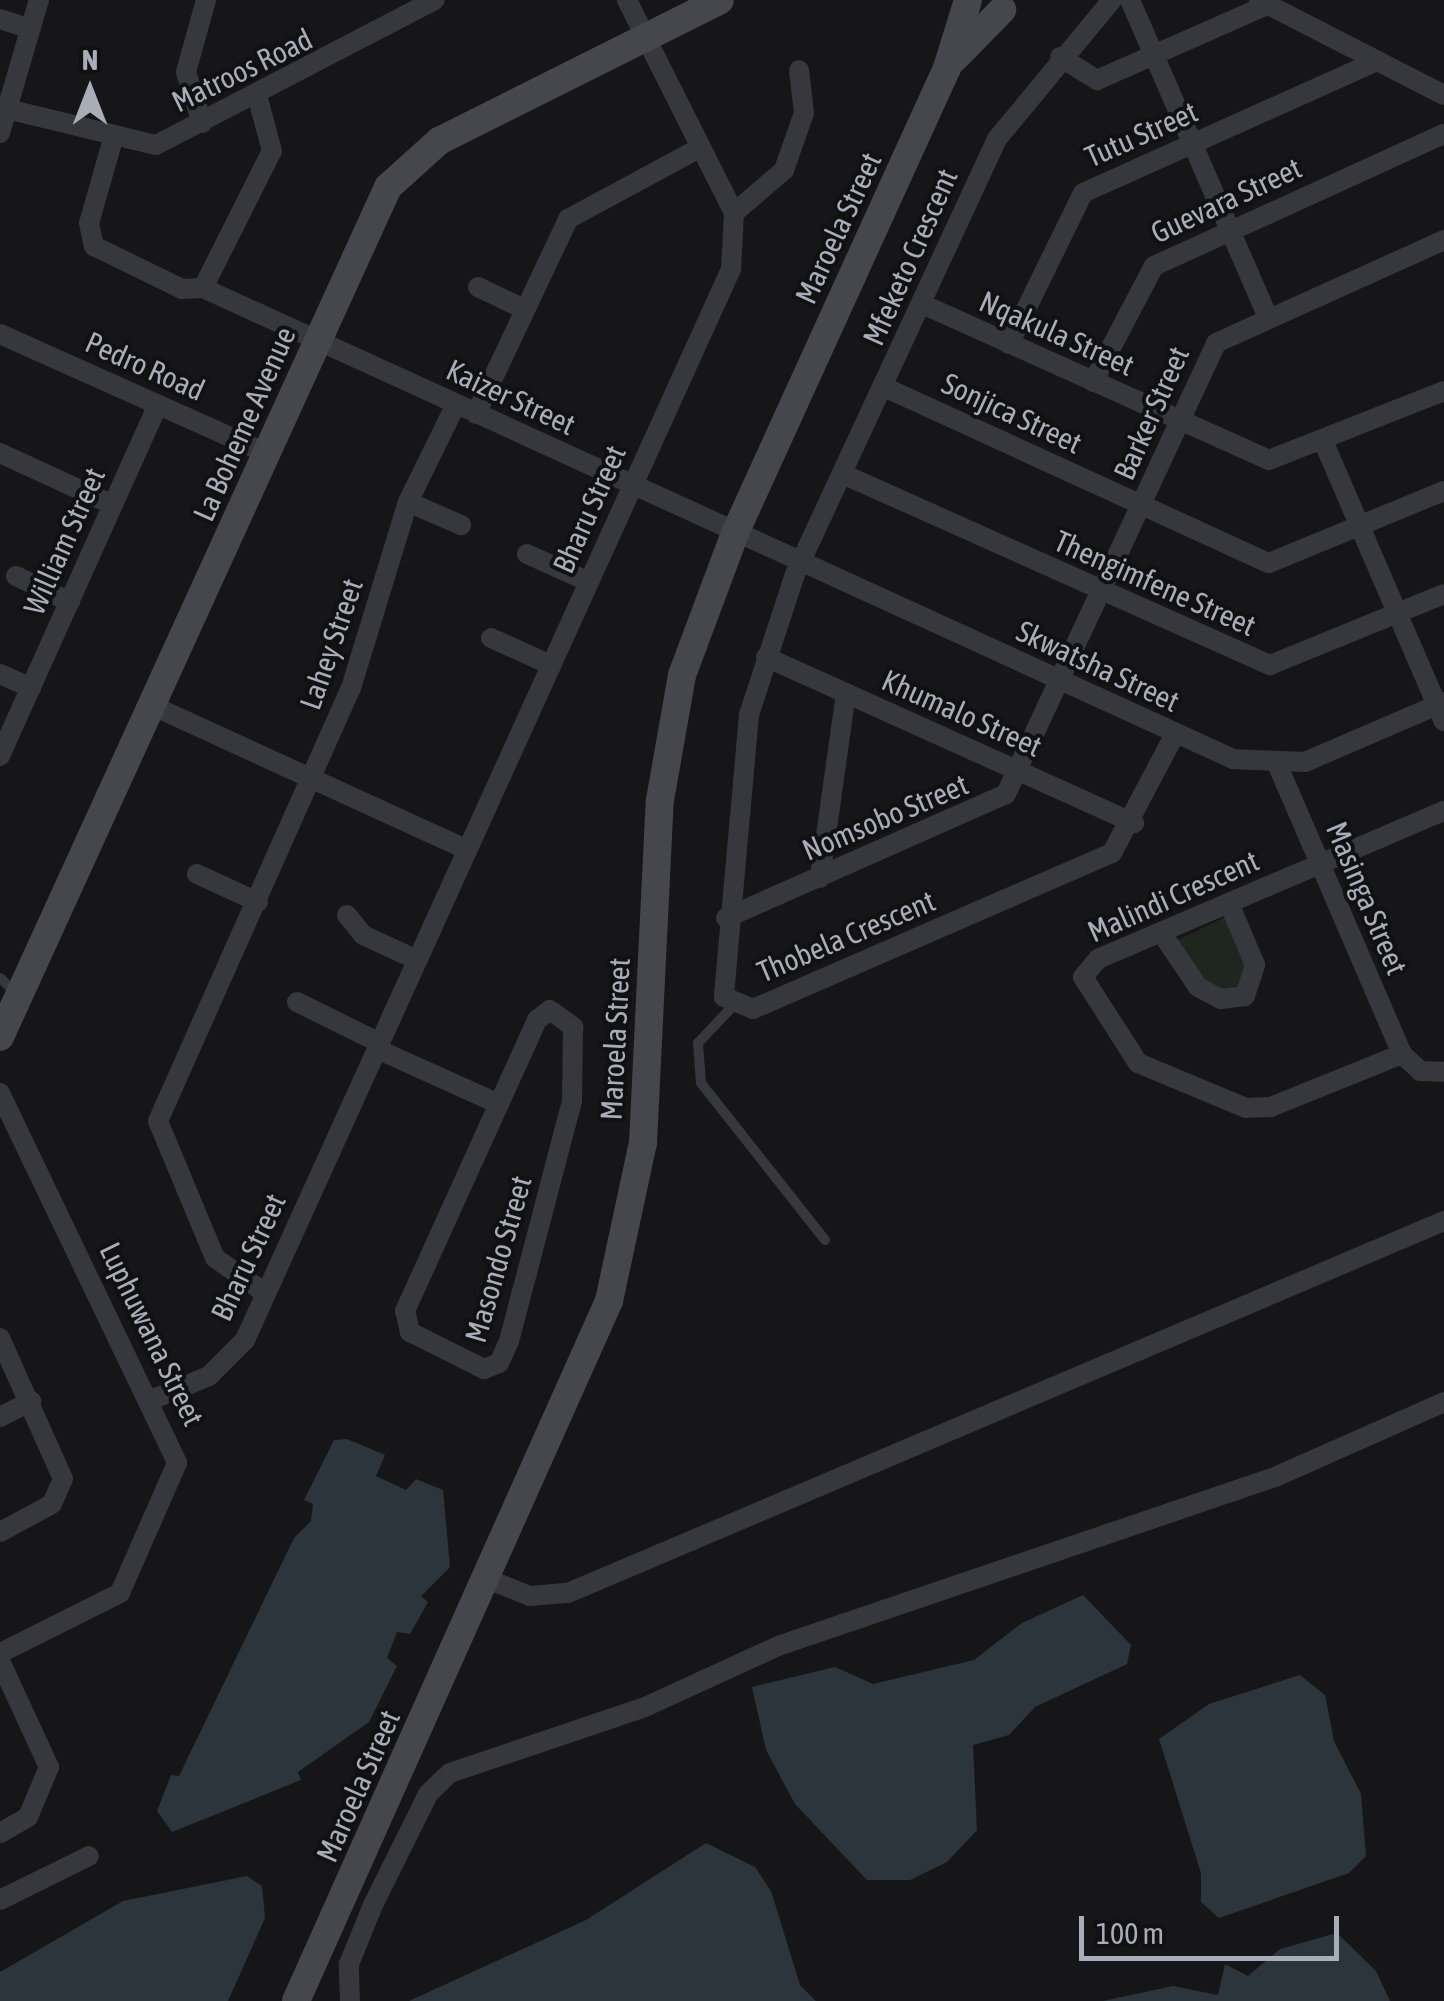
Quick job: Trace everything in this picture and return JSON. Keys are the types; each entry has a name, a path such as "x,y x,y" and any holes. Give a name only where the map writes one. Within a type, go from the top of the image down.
{"street":[{"path":"0,134 39,0"},
{"path":"202,123 186,72 206,0"},
{"name":"Matroos Road","path":"7,109 113,139 156,145 257,96 434,0"},
{"name":"Bharu Street","path":"151,1400 223,1364 266,1293 731,270 734,214 628,0"},
{"name":"La Boheme Avenue","path":"0,1036 9,987 152,704 382,198 414,157 720,0"},
{"path":"969,0 1011,5"},
{"name":"Maroela Street","path":"296,2001 588,1356 624,1250 642,1143 666,751 695,633 734,533 947,68 969,0"},
{"name":"Mfeketo Crescent","path":"802,564 996,140 1060,57 1112,0"},
{"path":"1130,0 1267,315"},
{"path":"1060,57 1098,80 1155,58 1262,2 1444,95"},
{"name":"Maroela Street","path":"947,68 1011,5"},
{"path":"0,19 30,29"},
{"name":"Tutu Street","path":"1009,344 1078,198 1377,61"},
{"path":"734,214 784,170 804,113 799,70"},
{"path":"202,288 272,151 257,96"},
{"name":"Guevara Street","path":"1093,382 1150,271 1230,229 1444,134"},
{"name":"Kaizer Street","path":"113,139 89,222 94,246 182,289 202,288 319,336 476,414 734,533"},
{"path":"476,414 568,219 702,147"},
{"name":"Barker Street","path":"1062,682 1216,342 1267,315 1444,240"},
{"path":"478,287 524,309"},
{"name":"Nqakula Street","path":"922,304 1269,460 1324,443 1444,391"},
{"name":"Pedro Road","path":"0,334 266,453"},
{"name":"Sonjica Street","path":"884,388 1269,563 1444,492"},
{"name":"Lahey Street","path":"266,1293 214,1258 158,1135 352,688 408,502 456,404"},
{"name":"William Street","path":"0,756 158,405"},
{"path":"1278,766 1442,709 1324,443"},
{"path":"0,453 113,505"},
{"name":"Thengimfene Street","path":"845,475 1270,665 1444,594"},
{"path":"408,502 461,525"},
{"name":"Skwatsha Street","path":"734,533 1233,760 1278,766"},
{"path":"527,554 588,582"},
{"name":"Thobela Crescent","path":"802,564 766,657 744,742 726,918 723,992 732,1007 753,1009 1112,853 1134,823 1175,734"},
{"path":"16,576 70,602"},
{"path":"491,638 551,664"},
{"name":"Khumalo Street","path":"766,657 1134,823"},
{"path":"0,674 31,688"},
{"name":"Nomsobo Street","path":"726,918 993,803 1021,772 1062,682"},
{"path":"820,878 846,693"},
{"path":"152,704 467,850"},
{"name":"Masinga Street","path":"1278,766 1402,1054"},
{"name":"Malindi Crescent","path":"1402,1054 1261,1109 1147,1068 1083,977 1093,962 1444,811"},
{"path":"197,874 258,902"},
{"path":"1161,932 1198,986 1221,999 1245,996 1255,965 1229,903"},
{"path":"347,916 363,935 417,960"},
{"path":"298,1002 498,1104"},
{"name":"Masondo Street","path":"564,1012 575,1040 570,1113 509,1341 499,1364 484,1369 420,1338 404,1316 498,1104 537,1020 564,1012"},
{"path":"1402,1054 1420,1072 1444,1072"},
{"name":"Luphuwana Street","path":"0,1092 151,1400 176,1472 124,1588 0,1652"},
{"path":"487,1580 530,1596 568,1593 1444,1221"},
{"path":"0,1338 61,1462 62,1488 44,1510 0,1532"},
{"path":"0,1416 31,1402"},
{"path":"350,2001 350,1964 372,1906 428,1794 450,1774 645,1707 778,1646 1274,1477 1444,1402"},
{"path":"0,1662 49,1768 28,1816 0,1833"},
{"path":"0,1900 89,1856"}],"lane":[{"path":"732,1007 698,1044 701,1082 825,1240"}],"shaded area":[{"path":"1225,917 1249,970 1238,992 1209,986 1176,941"},
{"path":"347,1439 385,1455 376,1476 406,1490 416,1479 443,1490 450,1567 421,1596 428,1602 410,1634 397,1632 387,1658 397,1666 369,1722 298,1772 301,1780 172,1832 157,1811 171,1775 179,1776 294,1538 311,1521 313,1504 304,1500 334,1440"},
{"path":"1083,1595 1131,1645 1127,1664 1035,1707 1009,1735 973,1745 977,1830 947,1862 910,1880 867,1880 795,1804 766,1750 752,1687 835,1667 873,1684 974,1660 1022,1623"},
{"path":"1300,1675 1325,1695 1334,1741 1361,1794 1366,1856 1349,1873 1219,1918 1201,1902 1201,1873 1159,1739 1209,1704"},
{"path":"706,1843 755,1867 771,1891 800,1985 816,2001 409,2001 586,1920"},
{"path":"247,1876 262,1886 265,1918 228,2001 0,2001 0,1972 123,1901"},
{"path":"1337,1933 1376,1971 1390,2001 1103,2001 1173,1986 1218,1995 1225,1964 1248,1976 1280,1949"}]}
